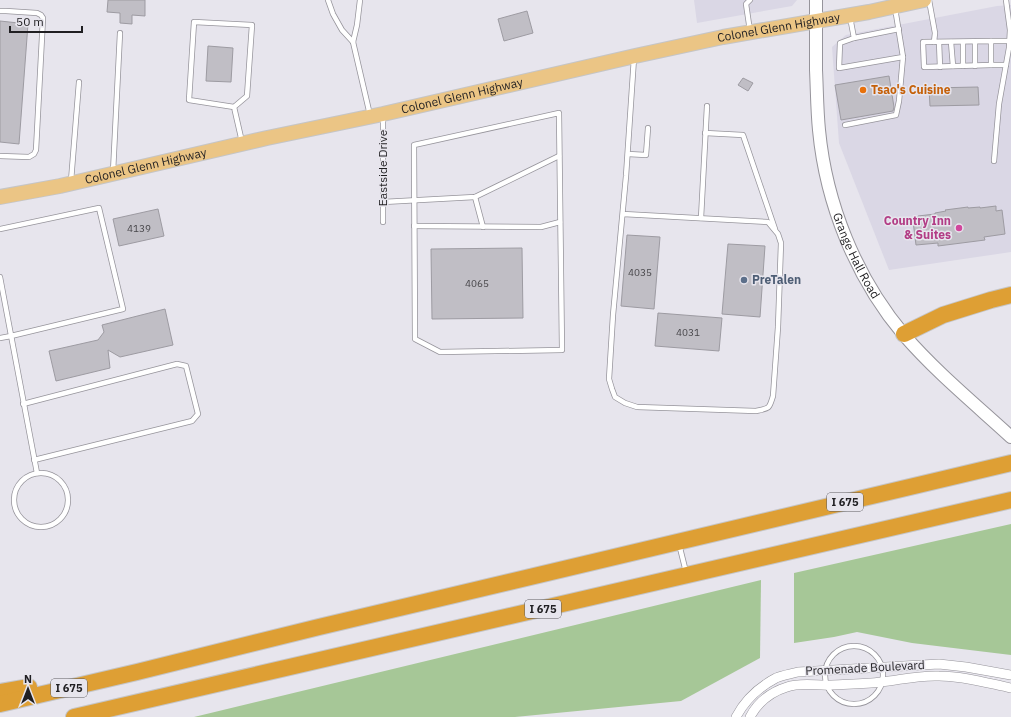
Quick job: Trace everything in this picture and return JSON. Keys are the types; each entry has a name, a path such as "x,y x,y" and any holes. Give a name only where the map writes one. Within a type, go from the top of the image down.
{"highway":[{"path":"904,334 943,315 1011,295"},
{"name":"I 675","path":"0,704 678,541 1011,463"},
{"name":"I 675","path":"74,717 1011,500"},
{"path":"0,692 138,672"}],"main road":[{"name":"Grange Hall Road","path":"816,0 818,115 822,154 829,190 845,234 862,272 881,304 904,334 935,368 1011,437"},
{"name":"Colonel Glenn Highway","path":"0,197 71,183 723,37 850,15 923,0"}],"street":[{"name":"Promenade Boulevard","path":"736,717 749,698 763,686 777,678 798,672 939,664 1011,675"},
{"name":"Promenade Boulevard","path":"750,717 760,703 773,693 788,686 801,684 826,686 938,676 962,678 1011,688"}],"lane":[{"path":"328,0 333,14 342,30 353,42"},
{"path":"353,42 360,0"},
{"path":"750,0 746,4 750,32"},
{"path":"923,0 935,33 940,67"},
{"path":"994,161 998,104 1006,65 1010,30 1006,0"},
{"path":"845,125 896,115 904,57 899,29 889,6"},
{"path":"0,11 37,13 43,18 36,150 34,154 29,157 0,156"},
{"path":"850,15 854,38"},
{"path":"194,22 252,25 247,96 234,107 189,100 194,22"},
{"path":"899,29 854,38 840,43 840,68 904,57"},
{"path":"113,173 120,32"},
{"path":"991,41 991,65"},
{"path":"1006,65 924,67 923,42 1009,41"},
{"name":"Eastside Drive","path":"353,42 377,115 383,222"},
{"path":"951,42 952,66"},
{"path":"963,42 963,66"},
{"path":"975,42 975,66"},
{"path":"635,56 623,214 613,315 609,379 612,390 616,397 625,403 637,407 756,412 767,409 770,406 773,396 778,327 781,243 743,136 705,133"},
{"path":"71,183 79,82"},
{"path":"700,218 707,106"},
{"path":"234,107 242,144"},
{"path":"559,113 559,156 562,350 440,352 414,339 414,146 559,113"},
{"path":"628,154 646,155 648,128"},
{"path":"383,202 475,197 559,156"},
{"path":"475,197 483,227"},
{"path":"0,229 99,208 123,309 0,338"},
{"path":"623,214 768,222 776,232"},
{"path":"414,226 541,227 560,222"},
{"path":"0,277 36,473"},
{"path":"23,404 177,364 186,366 198,414 192,421 34,460"},
{"path":"36,473 45,473 57,478 62,482 68,497 66,512 63,517 54,524 46,527 29,524 23,520 18,514 15,506 14,497 16,489 28,476 36,473"},
{"path":"678,541 687,575"},
{"path":"849,646 865,648 875,655 882,668 882,682 878,692 871,699 862,703 849,704 837,700 826,686 825,670 829,659 837,652 849,646"}],"shaded area":[{"path":"694,0 797,0 792,6 697,23"},
{"path":"1011,5 1011,252 889,270 839,143 832,47 846,35 997,6"}],"green space":[{"path":"1011,524 1011,655 912,643 857,632 794,643 794,573"},
{"path":"761,580 760,658 681,701 515,717 194,717"}],"building":[{"path":"108,0 145,0 145,16 132,15 132,24 120,23 120,13 107,12"},
{"path":"527,11 533,33 504,41 498,19"},
{"path":"0,21 28,24 19,144 0,142"},
{"path":"208,46 233,48 231,82 206,81"},
{"path":"889,76 894,107 893,111 841,120 835,85"},
{"path":"743,78 753,83 748,91 738,85"},
{"path":"978,87 979,105 930,106 929,88"},
{"name":"Country Inn & Suites","path":"996,206 996,211 1002,210 1005,234 984,237 985,240 938,246 938,243 916,245 913,221 918,220 918,216 968,207 980,208"},
{"path":"158,209 164,236 119,246 113,219"},
{"path":"627,235 660,237 654,309 621,306"},
{"name":"PreTalen","path":"728,244 765,246 760,317 722,314"},
{"path":"522,248 523,318 432,319 431,249"},
{"path":"165,309 173,345 120,357 108,350 110,368 56,381 49,351 98,340 104,332 102,325"},
{"path":"658,313 722,318 719,351 655,346"}],"place":[{"name":"Tsao's Cuisine","path":"863,90"},
{"name":"Country Inn & Suites","path":"959,228"},
{"name":"PreTalen","path":"744,280"}]}
